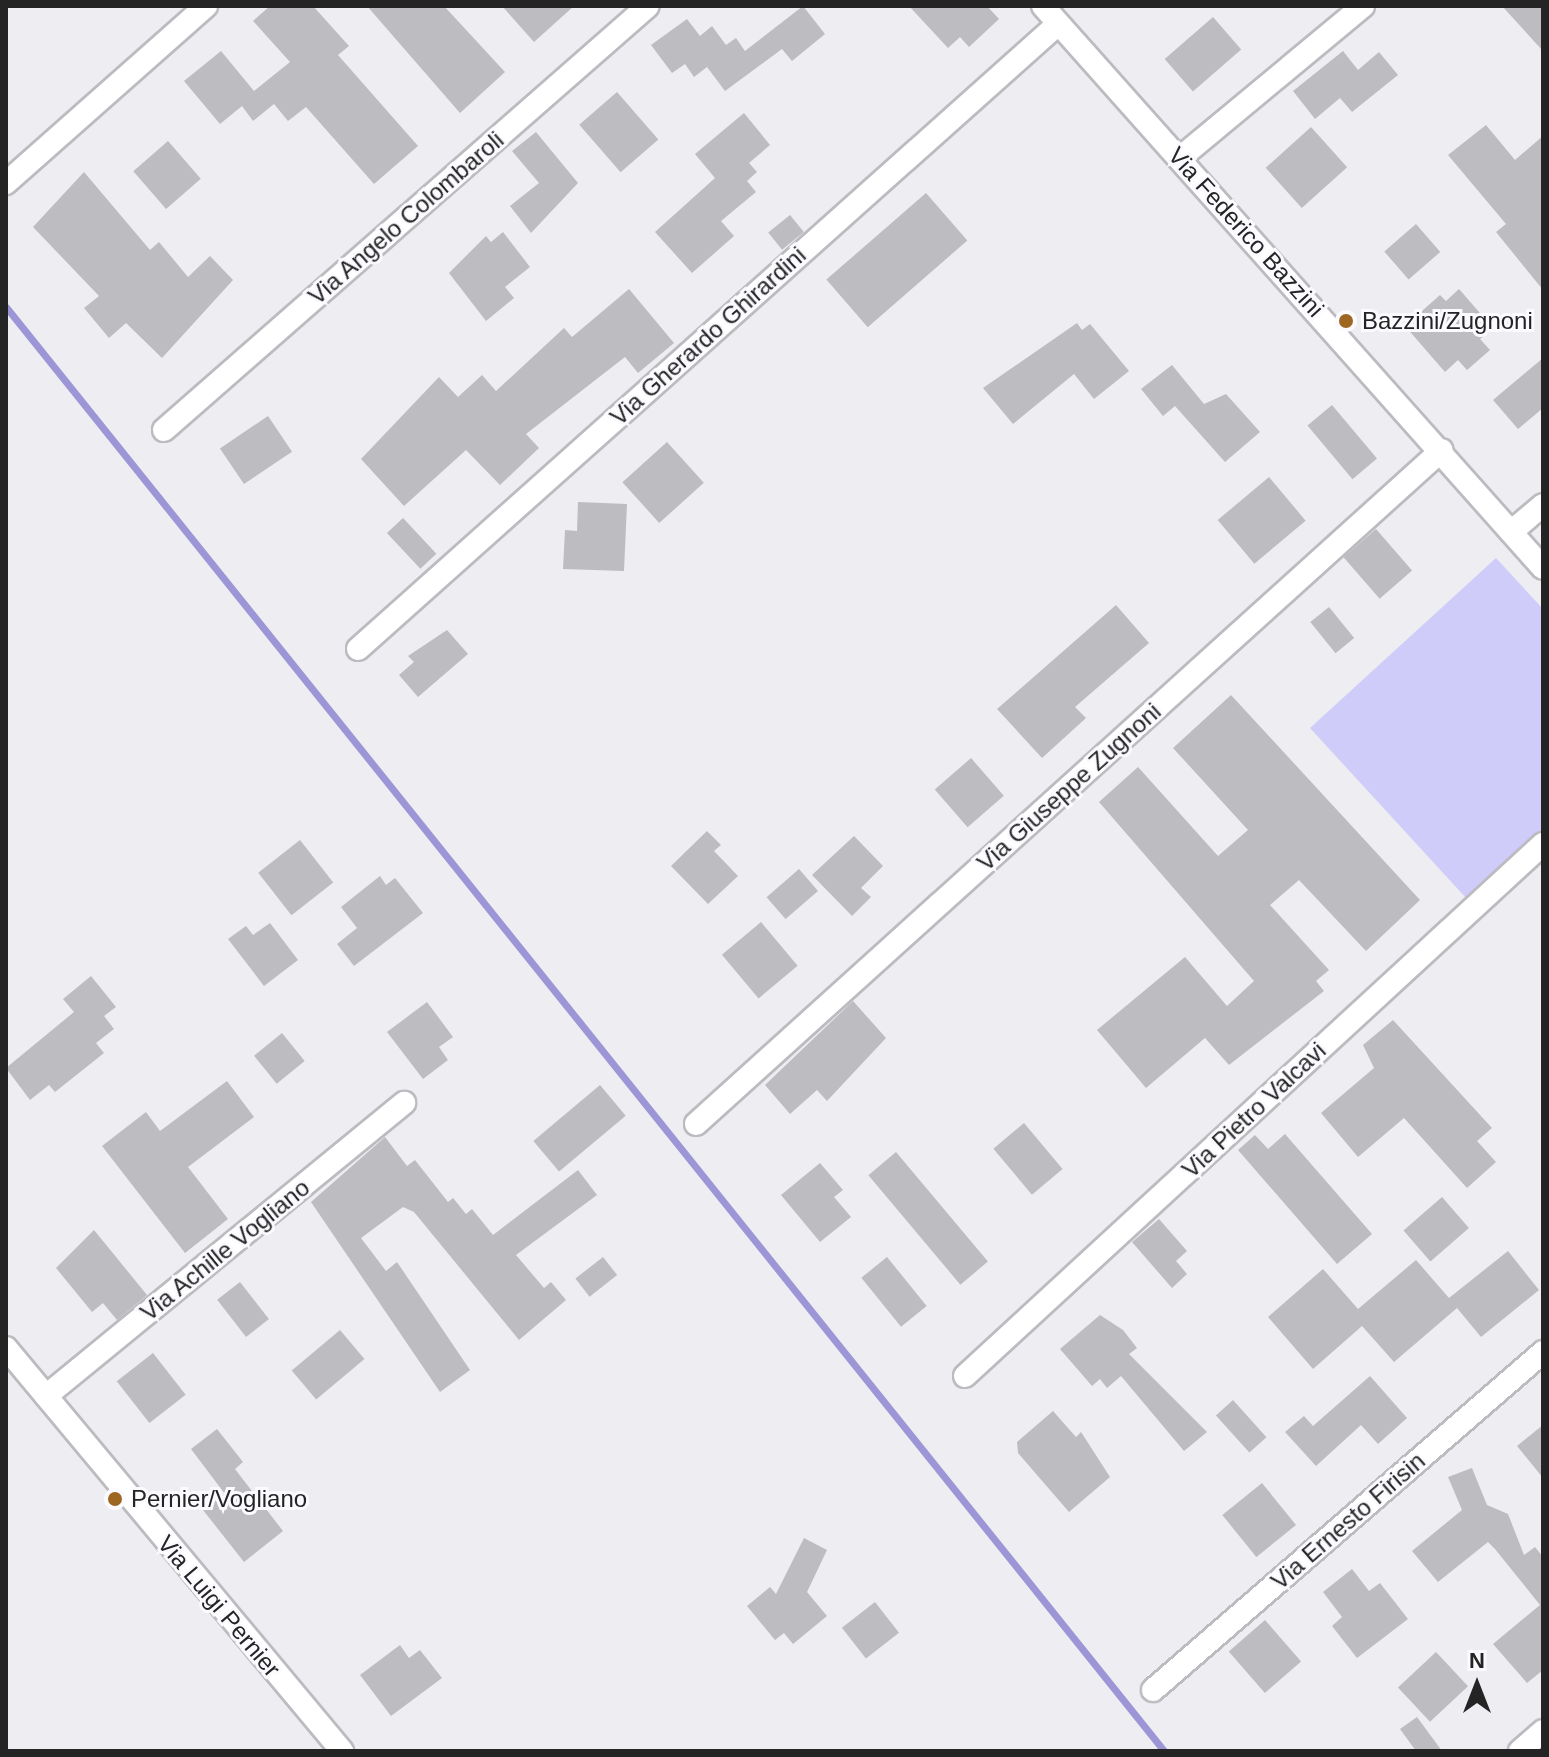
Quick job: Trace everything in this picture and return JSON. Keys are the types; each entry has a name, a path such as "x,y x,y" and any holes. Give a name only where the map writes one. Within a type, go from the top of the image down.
{"street":[{"path":"6,183 206,6"},
{"name":"Via Angelo Colombaroli","path":"164,430 648,6"},
{"name":"Via Federico Bazzini","path":"1043,6 1442,450 1543,568"},
{"path":"1180,158 1363,6"},
{"name":"Via Gherardo Ghirardini","path":"358,649 1058,24"},
{"name":"Via Giuseppe Zugnoni","path":"696,1124 1442,450"},
{"path":"1511,532 1543,505"},
{"name":"Via Pietro Valcavi","path":"965,1376 1543,844"},
{"name":"Via Achille Vogliano","path":"46,1396 404,1103"},
{"name":"Via Luigi Pernier","path":"6,1348 342,1751"},
{"name":"Via Ernesto Firisin","path":"1153,1690 1543,1352"},
{"path":"1520,1751 1543,1731"}],"shaded area":[{"path":"1496,558 1543,609 1543,829 1467,899 1310,728"}],"building":[{"path":"270,6 313,6 349,46 338,55 418,146 374,184 306,107 288,121 274,104 253,121 242,106 220,124 184,81 221,51 254,91 290,62 253,21"},
{"path":"367,6 444,6 505,72 460,113"},
{"path":"502,6 574,6 534,42"},
{"path":"803,6 825,34 792,61 782,49 725,91 707,67 694,77 685,64 672,73 651,45 687,19 700,36 712,26 726,45 736,38 745,51"},
{"path":"909,6 987,6 999,19 969,47 960,37 948,48"},
{"path":"1502,6 1543,6 1543,51"},
{"path":"1213,17 1241,49 1193,91 1165,59"},
{"path":"1343,51 1358,70 1379,52 1398,75 1352,112 1340,98 1315,119 1293,91"},
{"path":"617,92 658,140 621,172 579,125"},
{"path":"744,113 770,145 749,163 757,172 747,181 756,192 721,221 734,236 692,273 655,232 715,178 695,154"},
{"path":"1486,125 1515,160 1543,136 1543,290 1496,232 1506,224 1448,155"},
{"path":"1311,127 1347,167 1302,208 1266,168"},
{"path":"536,132 578,183 531,233 510,206 539,183 512,151"},
{"path":"168,141 201,179 166,209 133,171"},
{"path":"84,172 150,250 159,242 188,277 210,256 233,280 162,358 126,323 109,338 84,308 99,296 33,227"},
{"path":"926,193 967,241 868,327 826,280"},
{"path":"790,215 804,232 782,250 768,233"},
{"path":"1416,224 1440,252 1409,279 1384,252"},
{"path":"503,232 530,267 505,287 514,298 486,321 449,273 486,236 491,242"},
{"path":"629,289 674,343 638,373 625,357 526,434 539,448 500,485 466,450 404,506 361,459 439,377 458,397 482,375 496,391 564,328 572,337"},
{"path":"1459,289 1493,328 1480,339 1490,350 1467,370 1458,360 1445,372 1405,326 1440,295 1446,301"},
{"path":"1077,323 1082,330 1090,324 1129,371 1094,399 1074,374 1013,424 983,388"},
{"path":"1543,358 1543,408 1518,429 1493,400"},
{"path":"1172,365 1204,404 1226,394 1260,432 1225,462 1175,406 1163,416 1141,389"},
{"path":"1332,405 1377,459 1352,479 1307,426"},
{"path":"268,416 292,452 244,484 220,448"},
{"path":"667,442 704,483 659,523 622,482"},
{"path":"1269,477 1306,521 1254,564 1218,520"},
{"path":"578,502 627,504 624,571 563,569 565,530 577,531"},
{"path":"403,518 436,554 420,569 387,533"},
{"path":"1376,529 1412,571 1380,599 1344,557"},
{"path":"1116,605 1149,643 1075,707 1086,718 1042,758 997,709"},
{"path":"1329,607 1354,638 1336,653 1310,622"},
{"path":"447,630 468,654 418,697 399,675 414,662 408,656"},
{"path":"1231,695 1420,900 1366,951 1299,880 1270,905 1329,970 1316,981 1324,991 1229,1065 1205,1038 1146,1088 1097,1030 1185,957 1227,1006 1254,981 1099,802 1138,767 1218,856 1248,830 1173,748"},
{"path":"971,758 1004,796 968,827 935,789"},
{"path":"707,831 721,845 714,851 738,876 708,904 671,866"},
{"path":"854,836 883,866 861,888 871,897 852,916 812,875"},
{"path":"300,840 333,883 291,915 258,873"},
{"path":"799,869 818,891 786,919 767,897"},
{"path":"380,876 386,885 395,878 423,913 354,966 337,944 357,928 341,907"},
{"path":"761,922 798,966 759,998 722,955"},
{"path":"270,923 298,960 264,986 228,939 246,926 253,935"},
{"path":"91,976 116,1007 104,1016 114,1029 96,1043 104,1053 55,1092 49,1085 30,1100 6,1068 74,1012 63,999"},
{"path":"853,1001 886,1038 827,1101 817,1090 790,1114 765,1085"},
{"path":"427,1002 453,1037 439,1047 448,1060 423,1079 387,1032"},
{"path":"1393,1020 1492,1128 1477,1141 1496,1162 1467,1188 1404,1118 1358,1157 1321,1113 1374,1068 1363,1045"},
{"path":"282,1033 305,1061 277,1084 254,1056"},
{"path":"227,1081 254,1117 188,1167 228,1219 185,1253 102,1146 146,1112 160,1131"},
{"path":"600,1085 626,1116 559,1172 533,1141"},
{"path":"1024,1123 1063,1169 1032,1195 993,1149"},
{"path":"1285,1134 1372,1234 1337,1264 1238,1150 1255,1135 1268,1149"},
{"path":"385,1137 407,1166 415,1160 448,1202 453,1198 466,1214 472,1209 493,1235 578,1170 597,1195 516,1255 544,1288 551,1282 566,1300 519,1340 414,1212 403,1207 361,1238 386,1271 397,1262 470,1370 440,1392 311,1202"},
{"path":"896,1152 988,1262 960,1285 868,1175"},
{"path":"820,1163 843,1190 834,1197 851,1217 820,1242 781,1195"},
{"path":"1442,1197 1469,1228 1430,1261 1404,1230"},
{"path":"1159,1219 1187,1251 1176,1261 1187,1274 1172,1288 1132,1242"},
{"path":"94,1230 147,1295 117,1320 103,1303 92,1312 56,1268"},
{"path":"1508,1251 1539,1290 1481,1337 1457,1308 1394,1362 1362,1326 1313,1369 1268,1317 1323,1269 1358,1309 1416,1260 1449,1298"},
{"path":"603,1257 617,1275 590,1297 575,1279"},
{"path":"887,1257 927,1306 901,1327 861,1278"},
{"path":"240,1282 269,1319 246,1337 217,1300"},
{"path":"1100,1315 1123,1330 1137,1348 1129,1354 1207,1432 1184,1451 1121,1376 1107,1388 1100,1379 1092,1386 1060,1349"},
{"path":"340,1330 364,1359 316,1400 292,1370"},
{"path":"153,1353 186,1395 149,1423 117,1381"},
{"path":"1370,1376 1407,1418 1378,1444 1361,1425 1316,1466 1285,1432 1304,1416 1313,1426"},
{"path":"1233,1400 1266,1437 1249,1453 1216,1415"},
{"path":"1053,1411 1076,1437 1081,1432 1110,1477 1069,1512 1018,1453 1017,1442"},
{"path":"1543,1425 1543,1478 1517,1446"},
{"path":"217,1429 243,1462 235,1469 283,1531 244,1562 203,1510 225,1494 191,1449"},
{"path":"1472,1468 1487,1505 1508,1514 1524,1555 1535,1547 1543,1557 1543,1670 1527,1683 1493,1644 1540,1605 1495,1549 1488,1542 1438,1582 1412,1551 1462,1510 1448,1477"},
{"path":"1262,1483 1296,1525 1256,1557 1222,1515"},
{"path":"804,1538 827,1550 807,1592 827,1616 793,1644 784,1633 775,1640 747,1606 770,1587 776,1594"},
{"path":"1352,1569 1369,1591 1380,1583 1408,1619 1357,1658 1332,1626 1342,1617 1323,1592"},
{"path":"875,1602 899,1633 866,1659 842,1628"},
{"path":"1265,1620 1301,1662 1265,1693 1229,1651"},
{"path":"400,1645 409,1658 420,1650 442,1678 391,1716 360,1675"},
{"path":"1436,1652 1468,1686 1430,1722 1398,1687"},
{"path":"1417,1717 1442,1751 1416,1751 1400,1729"}],"waterway":[{"path":"6,307 1164,1751"}],"place":[{"name":"Bazzini/Zugnoni","path":"1346,321"},
{"name":"Pernier/Vogliano","path":"115,1499"}]}
